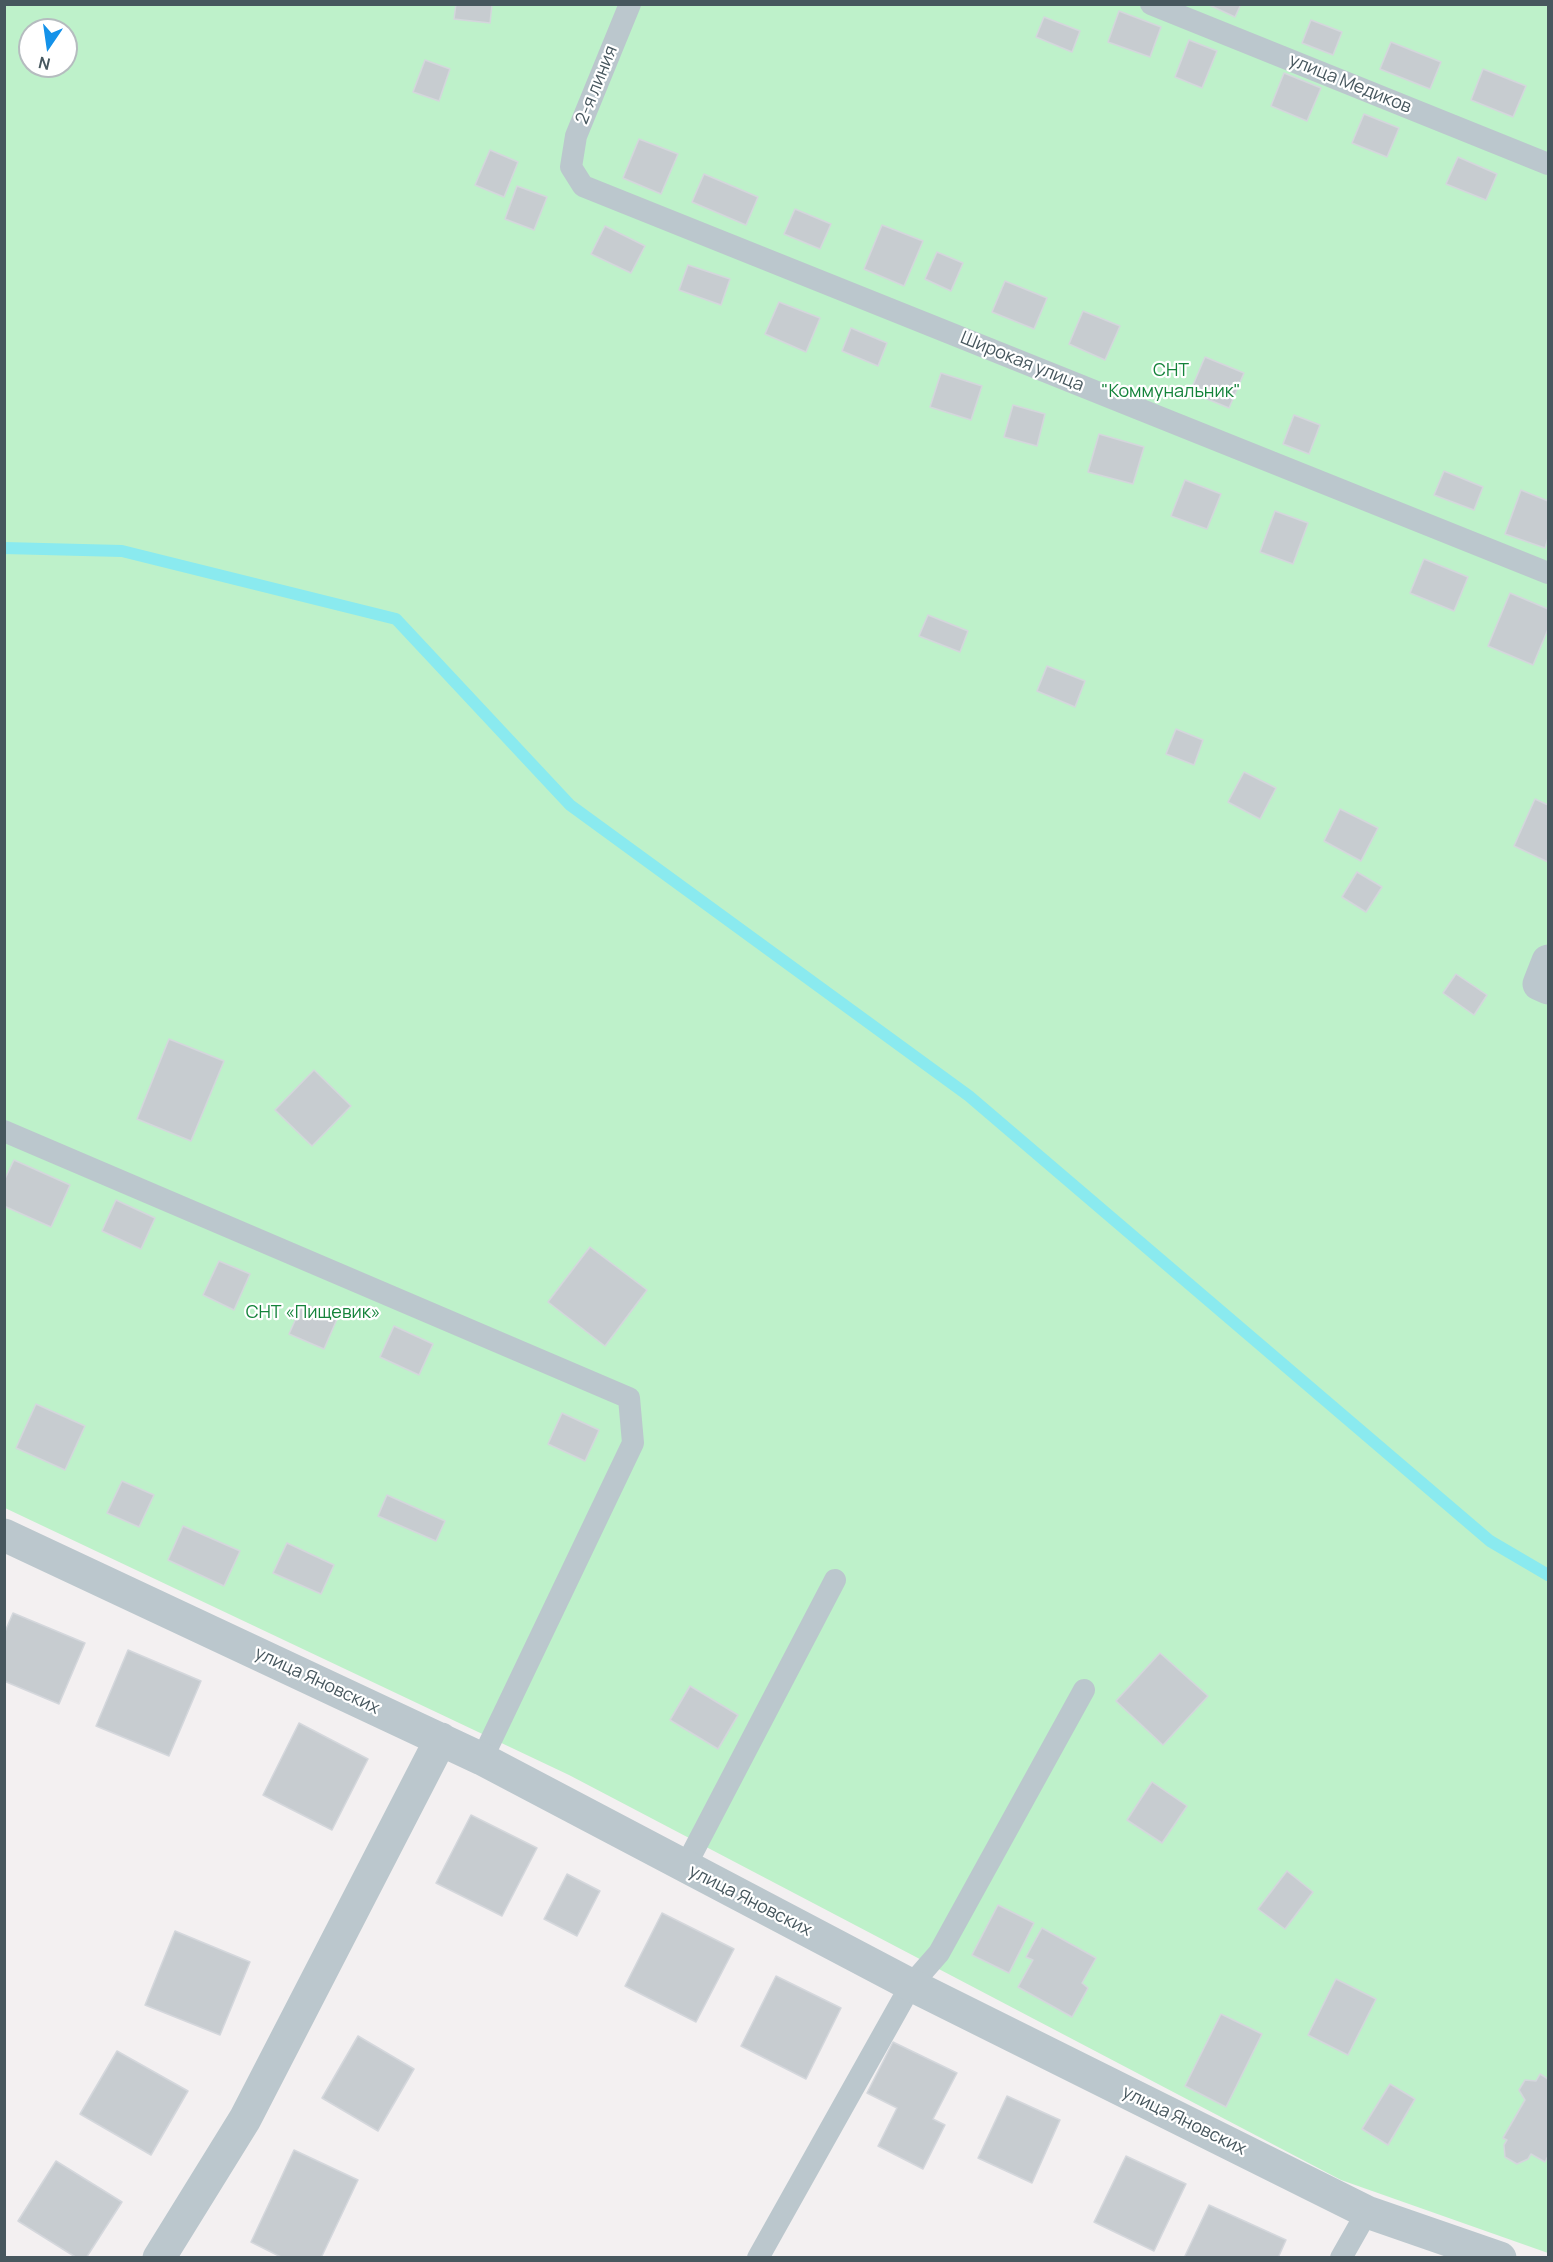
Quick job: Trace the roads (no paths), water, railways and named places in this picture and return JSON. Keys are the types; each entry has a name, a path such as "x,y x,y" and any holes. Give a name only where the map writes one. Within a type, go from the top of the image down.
{"street":[{"name":"улица Яновских","path":"4,1535 482,1759 911,1985 1367,2212 1500,2258"},
{"path":"159,2258 245,2119 441,1739"}],"lane":[{"name":"2-я линия","path":"571,167 576,136 630,4"},
{"name":"улица Медиков","path":"1151,4 1548,164"},
{"name":"Широкая улица","path":"571,167 583,186 1548,573"},
{"path":"4,1131 629,1398 633,1443 482,1759"},
{"path":"685,1867 835,1580"},
{"path":"758,2258 911,1985 939,1953 1084,1690"},
{"path":"1341,2258 1367,2212"}],"waterway":[{"path":"4,548 122,551 396,619 570,805 969,1096 1490,1541 1548,1575"}],"park label":[{"name":"СНТ \"Коммунальник\"","path":"1171,382"},
{"name":"СНТ «Пищевик»","path":"313,1313"}]}
